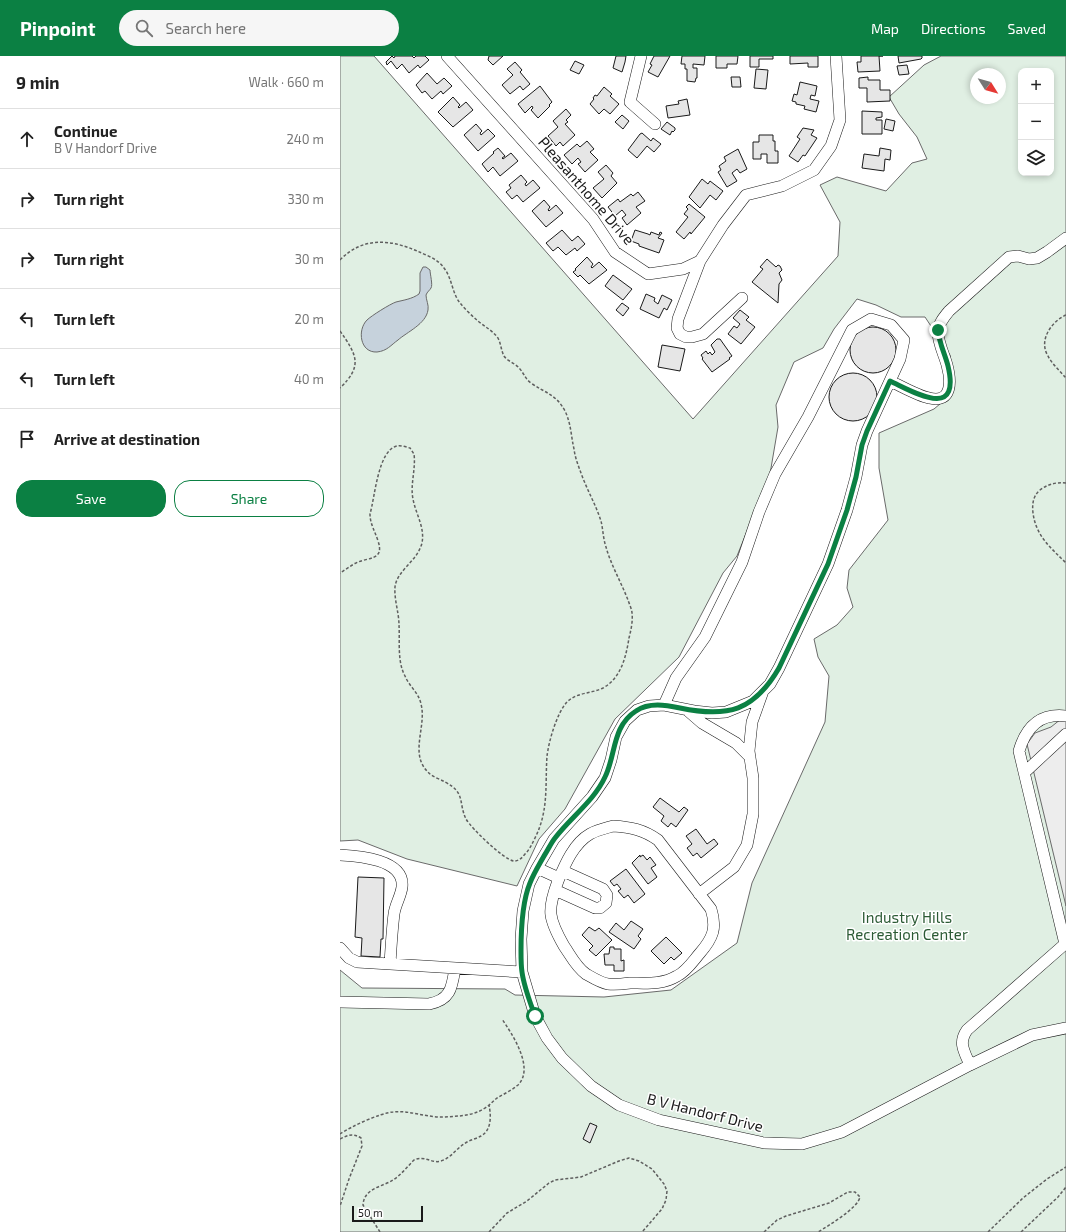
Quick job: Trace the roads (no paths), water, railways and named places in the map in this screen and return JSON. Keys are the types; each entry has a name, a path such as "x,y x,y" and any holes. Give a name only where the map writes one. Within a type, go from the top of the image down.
{"street":[{"name":"Pleasanthome Drive","path":"447,56 593,219 615,252 648,274 683,269 700,261"},
{"path":"641,56 630,102 656,124"},
{"path":"742,298 703,334 686,337 680,334 677,328 678,319 700,261 723,225 746,195 782,186 814,170 831,146 840,120 836,56"},
{"path":"890,381 929,398 939,399 946,394 950,388 950,377 939,339 938,330 942,320 958,302 1009,257 1018,256 1029,259 1037,258 1066,238"},
{"path":"871,319 891,326 904,340 900,358 862,445 856,477 847,510 828,564 779,668 770,684 762,693 753,701 726,712 712,713 664,705 676,678 705,637 742,562 759,512 775,474 808,417 852,330 871,319"},
{"path":"700,894 734,867 747,845 753,814 753,778 749,752 752,722 762,693"},
{"name":"B V Handorf Drive","path":"664,705 649,706 636,710 625,721 616,737 605,778 592,796 554,839 529,884 523,911 521,939 522,972 535,1016 547,1038 562,1058 591,1086 619,1105 659,1120 764,1143 802,1144 842,1132 970,1065 1032,1035 1066,1028"},
{"path":"687,710 702,723 736,743 750,757"},
{"path":"970,1065 962,1044 963,1037 967,1030 1066,944 1018,751 1022,739 1028,730 1045,717 1056,715 1066,716"},
{"path":"1024,773 1066,734"},
{"path":"613,826 639,829 658,840 700,894 711,909 714,917 712,936 708,944 687,969 678,976 659,983 607,984 585,973 576,966 551,921 551,899 561,874 572,853 579,843 590,834 613,826"},
{"path":"340,855 373,858 388,865 399,874 402,887 394,913 390,964"},
{"path":"537,868 561,874 602,889 607,895 606,903 600,908 594,908 554,890"},
{"path":"340,948 349,958 357,962 522,972"},
{"path":"340,1002 429,1004 438,1002 449,993 452,986 455,968"}],"park label":[{"name":"Industry Hills Recreation Center","path":"907,926"}]}
